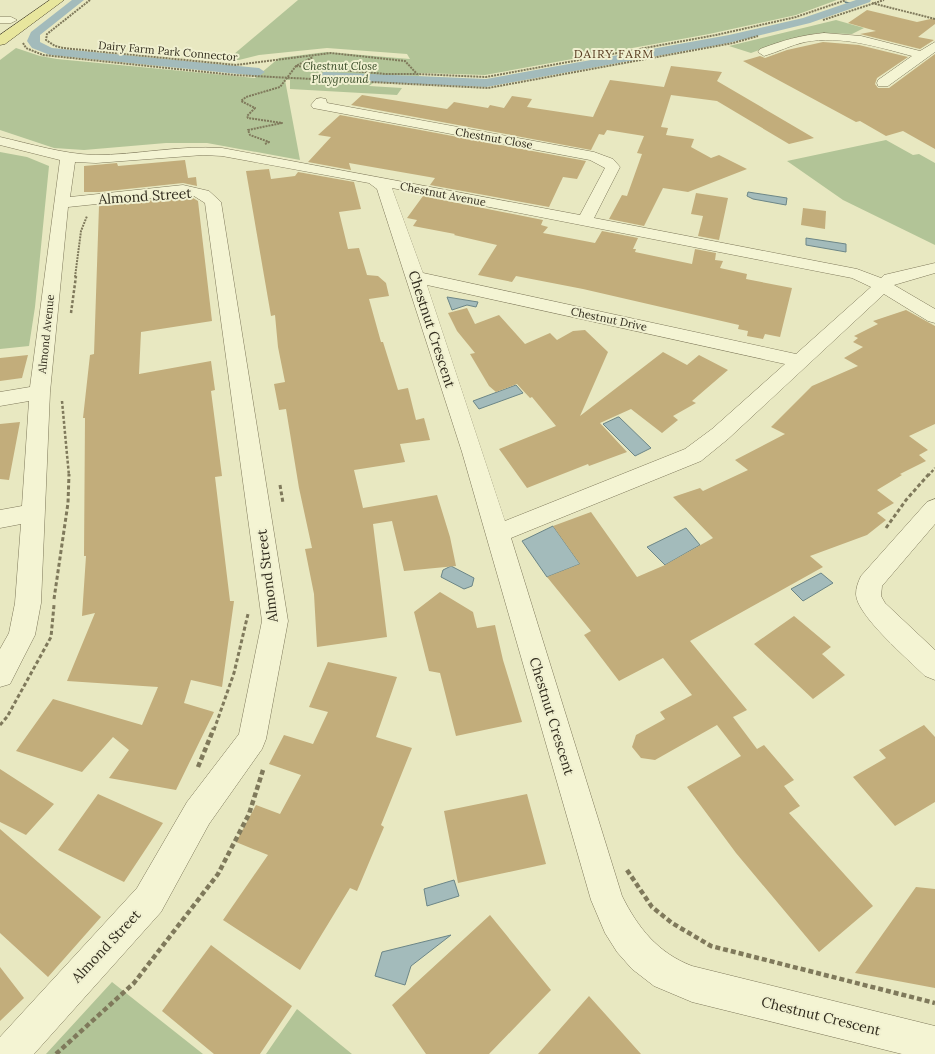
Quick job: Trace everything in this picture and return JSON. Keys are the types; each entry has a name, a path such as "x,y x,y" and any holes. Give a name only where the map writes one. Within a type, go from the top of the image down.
{"main road":[{"path":"4,23 39,0"},
{"path":"0,41 58,0"}],"street":[{"path":"764,52 814,37 840,36 859,38 921,56"},
{"path":"883,83 935,46"},
{"name":"Chestnut Close","path":"321,102 317,105 594,156 608,162 613,166 584,222"},
{"name":"Chestnut Avenue","path":"0,141 68,157 96,159 202,151 222,152 857,274 882,286"},
{"name":"Almond Avenue","path":"0,675 22,635 28,603 40,392 73,205 68,157"},
{"name":"Chestnut Crescent","path":"374,180 384,187 416,277 498,534 607,900 619,928 638,952 663,972 692,984 935,1044"},
{"name":"Almond Street","path":"9,1054 149,900 198,813 252,740 275,621 213,202 208,196 184,190 73,205"},
{"path":"498,534 693,455 720,434 890,279 935,268"},
{"name":"Chestnut Drive","path":"416,277 801,361"},
{"path":"882,286 935,317"},
{"path":"0,399 40,392"},
{"path":"935,508 870,582 868,589 868,596 876,611 935,668"},
{"path":"0,519 33,513"}],"path":[{"name":"Dairy Farm Park Connector","path":"90,0 48,34 46,40 50,44 62,48 236,65 320,54 348,53 405,61 417,74"},
{"path":"296,66 326,67 339,71 486,78 716,35 796,17 846,0"},
{"path":"819,22 884,0"},
{"path":"872,3 935,19"},
{"path":"23,42 26,48 43,55 215,74 488,88 758,36"},
{"path":"679,52 683,54"},
{"path":"246,139 250,129 282,122 247,118 255,108 241,101 246,97 280,87 296,66 320,54"},
{"path":"248,134 269,142 258,144"},
{"path":"71,316 81,231 87,215 73,205"},
{"path":"278,477 283,505"},
{"path":"196,770 215,727 244,644 250,605"},
{"path":"56,1054 134,983 218,874 249,814 263,768"},
{"path":"625,867 652,907 672,923 711,946 935,1003"}],"green space":[{"name":"Chestnut Close Playground","path":"298,0 837,0 796,15 709,34 485,75 420,73 419,76 384,75 369,86 402,88 397,95 290,89 290,80 285,80 300,160 207,143 166,143 84,150 54,148 0,130 0,60 16,48 40,56 57,59 255,78 279,58 326,52 410,59 407,54 327,48 227,60"},
{"path":"836,20 864,28 852,34 818,33 790,39 751,53 729,46"},
{"path":"886,140 913,155 919,154 935,163 935,245 843,200 787,161"},
{"path":"0,152 27,157 49,166 35,307 29,346 0,349"},
{"path":"112,982 203,1054 46,1054"},
{"path":"297,1009 352,1054 266,1054"}],"water":[{"path":"748,192 787,198 786,205 753,199 747,196"},
{"path":"806,238 846,244 846,252 806,245"},
{"path":"447,297 478,302 476,307 467,305 452,310"},
{"path":"516,385 523,393 479,409 473,401"},
{"path":"618,417 651,448 635,456 603,424"},
{"path":"553,526 580,564 547,577 522,541"},
{"path":"686,528 700,545 665,565 647,547"},
{"path":"451,566 474,578 472,586 464,589 441,577 443,570"},
{"path":"821,573 833,583 803,601 791,589"},
{"path":"454,880 459,896 427,906 424,889"},
{"path":"451,935 411,966 405,985 375,976 382,952"}],"building":[{"path":"867,10 917,22 935,18 935,24 918,37 934,40 920,49 860,34 876,31 848,23"},
{"path":"823,42 859,45 908,57 877,78 875,84 878,88 889,88 935,54 935,149 903,131 886,136 860,121 856,122 743,61 760,56 765,58 787,50"},
{"path":"671,66 722,72 717,81 814,138 789,144 717,101 671,95 661,127 668,128 666,135 694,139 691,147 711,158 719,155 747,169 688,192 663,188 644,226 609,219 622,195 627,196 642,154 637,153 644,136 607,130 604,135 599,134 591,150 351,105 362,95 447,109 454,102 488,108 490,105 504,108 512,96 532,99 527,107 593,117 610,80 664,87"},
{"path":"340,115 586,161 577,179 563,177 549,207 430,185 435,178 349,163 351,170 308,162 331,137 318,135"},
{"path":"185,160 188,178 196,177 197,186 183,183 84,192 84,166 117,163 118,166"},
{"path":"269,169 271,179 295,176 298,172 354,182 361,209 339,212 348,249 359,248 367,275 378,276 386,283 389,296 369,299 381,342 383,342 398,390 408,388 416,420 424,418 430,440 400,444 405,462 354,470 363,508 437,495 450,537 456,566 404,571 392,521 373,524 387,637 317,647 314,594 305,549 312,548 299,488 286,409 279,410 274,384 285,382 278,347 275,315 271,316 246,171"},
{"path":"696,193 728,198 719,240 698,236 703,216 691,214"},
{"path":"423,196 543,220 541,225 548,227 543,233 595,243 602,231 638,238 633,249 636,249 635,252 692,264 695,249 716,253 715,260 723,261 720,268 747,274 746,279 792,288 780,337 765,334 763,339 747,336 748,331 738,329 739,325 583,289 516,276 512,282 478,275 497,245 413,226 417,220 407,218"},
{"path":"183,197 193,198 198,201 212,321 141,332 139,374 211,361 215,390 211,391 222,476 215,477 230,601 234,601 222,687 191,680 184,703 214,712 176,790 109,778 129,750 113,737 82,772 16,751 53,699 142,725 158,687 67,681 95,613 82,616 86,556 84,556 85,418 83,418 90,355 94,354 99,206"},
{"path":"803,208 826,211 825,229 801,225"},
{"path":"467,308 475,324 499,315 525,344 550,333 557,340 573,331 585,330 608,352 580,416 663,352 687,365 699,355 728,370 692,401 696,403 673,416 678,420 662,433 631,409 600,423 627,452 589,466 588,464 527,488 499,449 556,426 532,397 530,398 517,384 496,392 489,386 470,354 475,353 457,331 448,313"},
{"path":"906,310 935,326 935,424 909,436 928,450 919,455 926,461 900,474 902,475 877,490 894,503 877,513 886,520 867,535 810,556 823,567 690,641 747,710 733,717 757,749 764,745 794,780 784,786 800,806 789,813 873,906 819,952 736,853 687,787 741,756 717,725 655,760 641,758 632,747 636,735 665,719 660,712 692,695 663,658 619,681 584,635 591,631 547,577 580,564 553,526 591,512 637,577 665,565 713,538 673,497 700,488 703,491 748,470 735,460 785,434 771,427 812,386 858,366 844,358 863,347 853,342 858,338 854,336 878,324 873,321"},
{"path":"28,355 22,378 0,381 0,358"},
{"path":"20,422 9,480 0,479 0,424"},
{"path":"440,592 473,612 477,628 495,625 503,660 522,722 456,736 440,673 429,671 414,612"},
{"path":"794,616 831,647 822,654 845,675 813,699 754,644"},
{"path":"328,662 397,677 376,737 412,748 381,825 384,827 357,891 350,888 300,970 223,920 268,855 236,842 256,805 280,814 301,775 269,764 284,735 313,744 328,712 309,707"},
{"path":"924,725 935,737 935,802 895,826 853,777 886,758 879,750"},
{"path":"0,769 54,804 26,835 0,822"},
{"path":"98,794 163,823 124,882 58,850"},
{"path":"527,794 546,864 458,883 444,811"},
{"path":"0,829 101,917 48,977 0,933"},
{"path":"916,887 935,889 935,988 855,973"},
{"path":"490,915 551,990 489,1054 426,1054 392,1005"},
{"path":"211,945 292,1006 260,1054 214,1054 162,1011"},
{"path":"0,967 24,998 0,1021"},
{"path":"589,996 641,1054 538,1054"}],"waterway":[{"path":"79,0 35,34 33,41 36,45 50,51 259,72"},
{"path":"324,76 486,83 729,39 806,21 866,0"},
{"path":"845,2 854,4"}],"district":[{"name":"DAIRY FARM","path":"614,53"}]}
